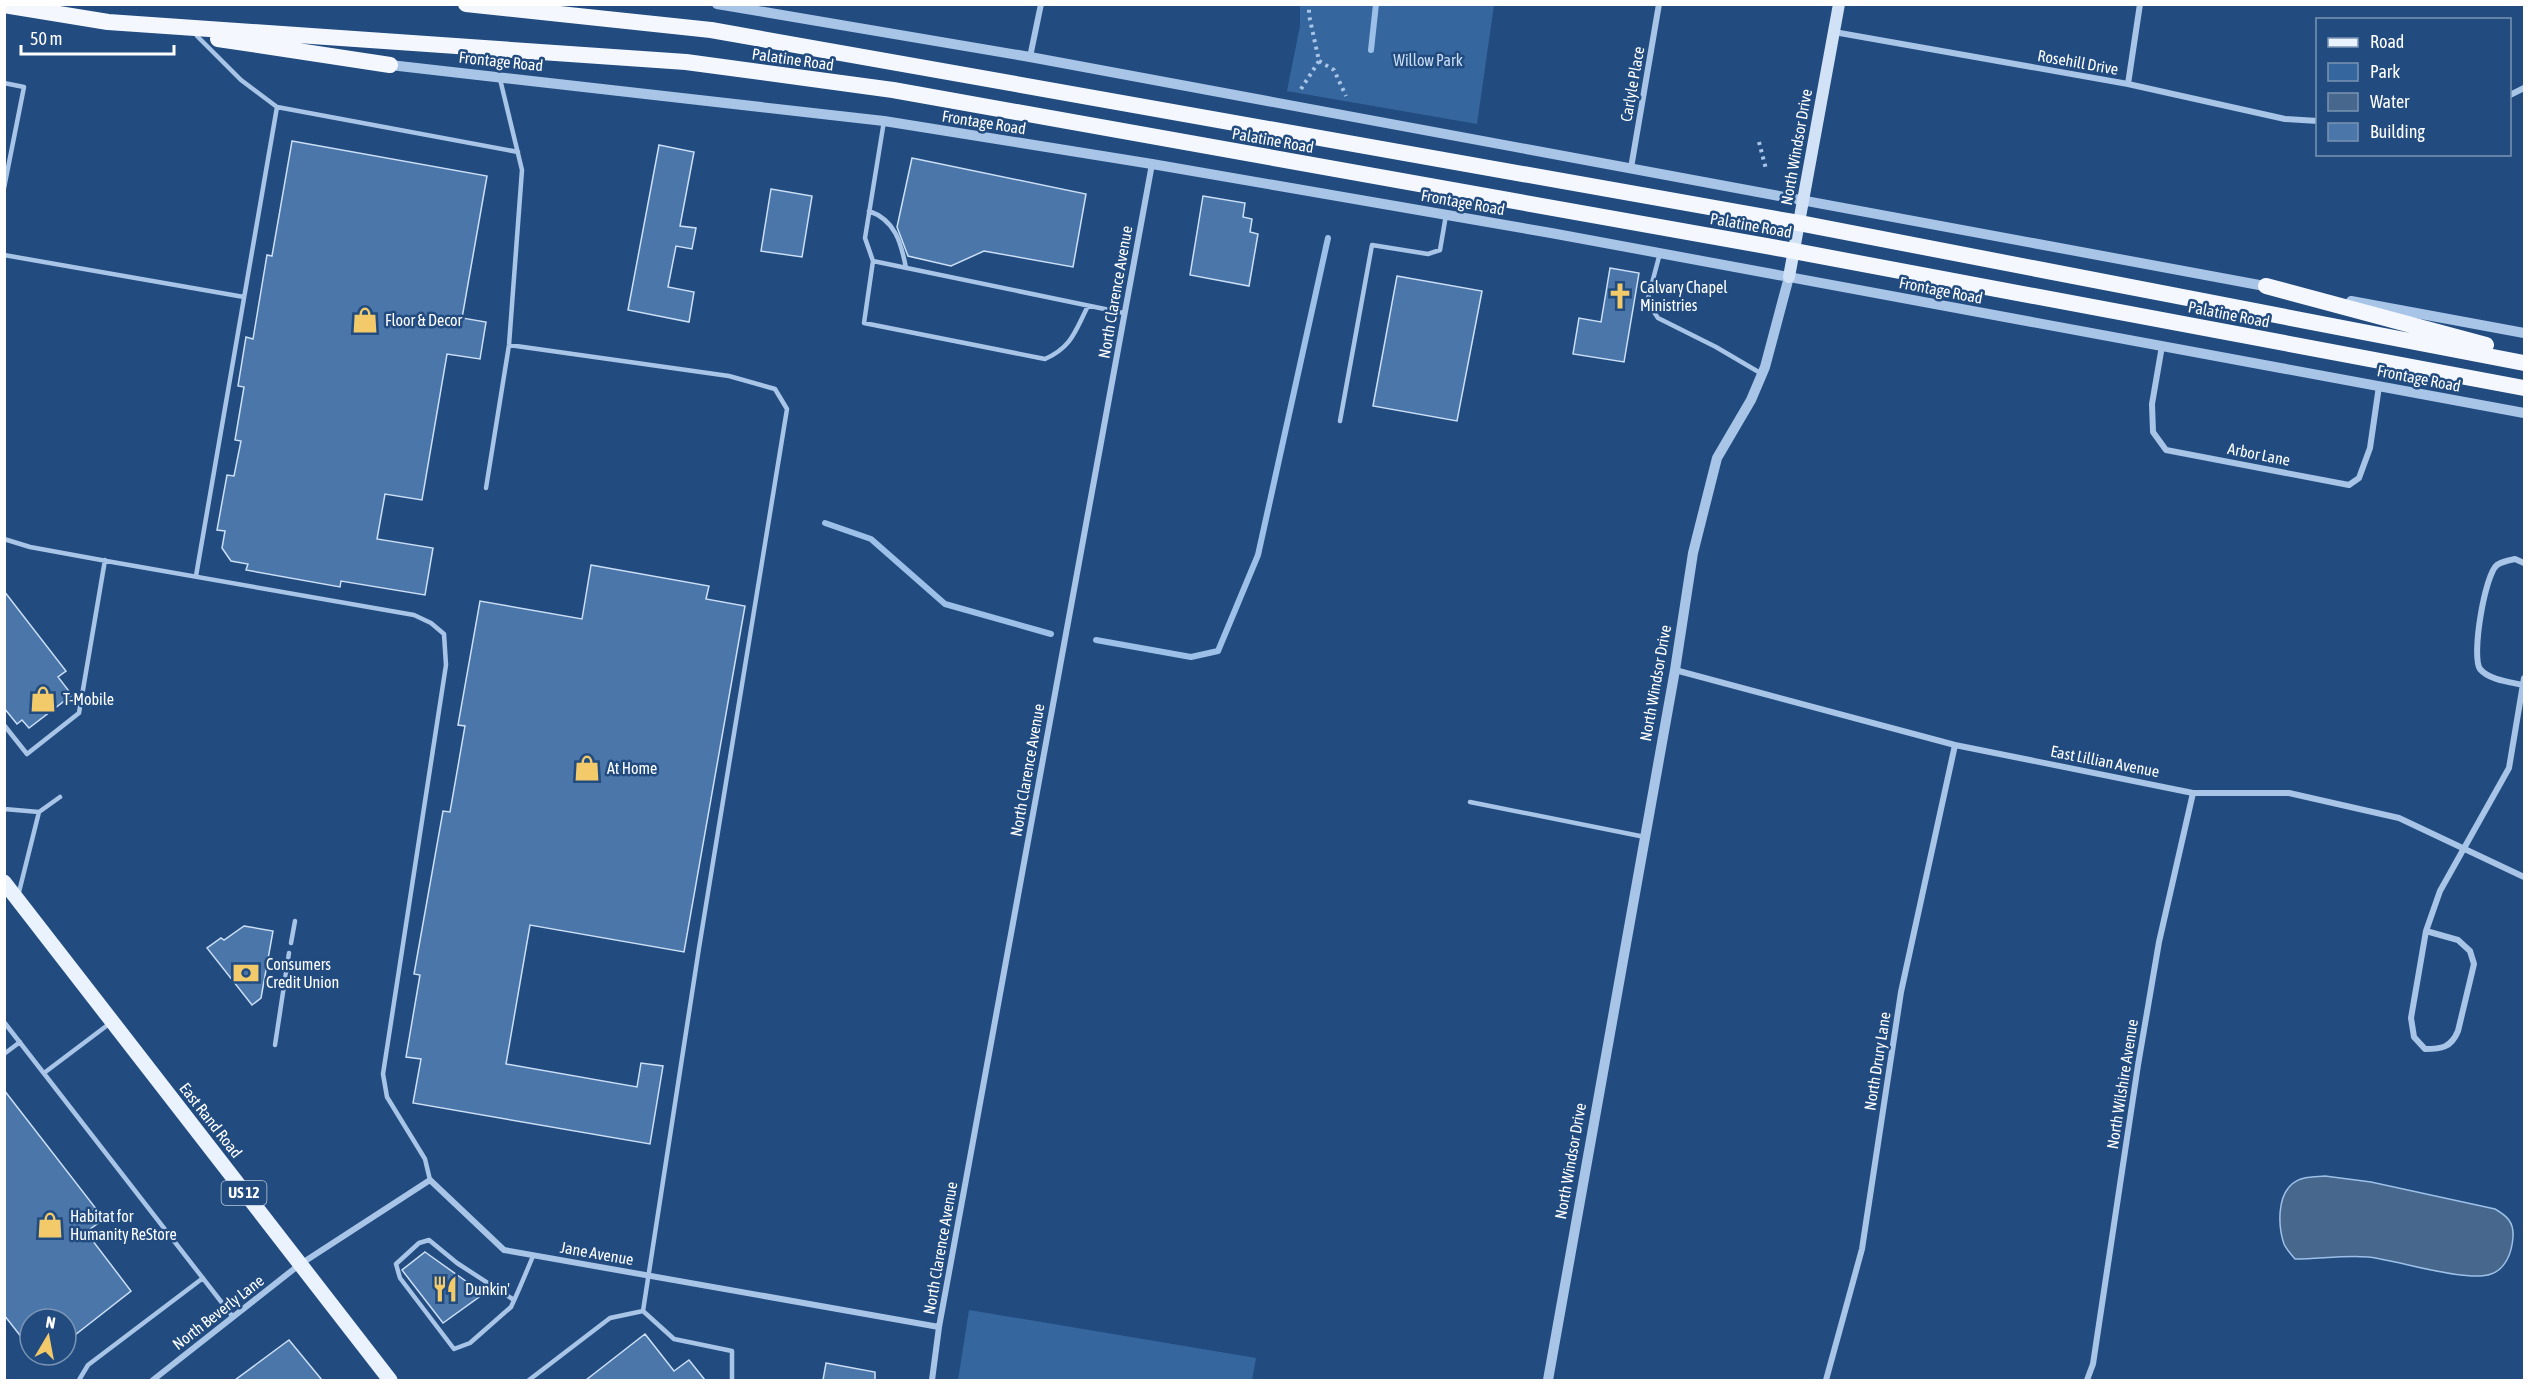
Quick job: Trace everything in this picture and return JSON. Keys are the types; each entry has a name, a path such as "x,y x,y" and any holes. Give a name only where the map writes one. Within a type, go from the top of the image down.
{"highway":[{"name":"Palatine Road","path":"466,4 711,30 1799,223 2524,363"},
{"name":"Palatine Road","path":"4,5 108,22 686,62 870,87 1794,251 2524,388"},
{"path":"108,22 390,65"},
{"path":"2266,286 2524,356"}],"main road":[{"name":"North Windsor Drive","path":"1789,277 1839,4"},
{"name":"East Rand Road","path":"4,882 390,1380"}],"street":[{"path":"717,4 1030,57 2524,333"},
{"path":"1030,57 1041,4"},
{"name":"Carlyle Place","path":"1631,168 1659,4"},
{"path":"2128,84 2140,4"},
{"name":"Rosehill Drive","path":"1834,32 2128,84 2285,119 2316,121"},
{"name":"Frontage Road","path":"390,65 884,121 1152,164 1660,253 2524,413"},
{"name":"North Clarence Avenue","path":"932,1380 939,1327 1152,164"},
{"name":"North Windsor Drive","path":"1548,1380 1675,669 1693,553 1717,458 1751,400 1762,374 1789,277"},
{"name":"Arbor Lane","path":"2162,346 2152,404 2153,432 2166,450 2349,485 2360,478 2370,448 2379,386"},
{"path":"2426,932 2458,940 2470,951 2474,964 2454,1042 2442,1049 2425,1049 2414,1037 2411,1018 2426,932 2440,891 2509,768 2524,681 2489,676 2479,668 2475,653 2488,578 2497,565 2515,559 2524,563"},
{"name":"East Lillian Avenue","path":"1675,669 1955,745 2193,793 2289,793 2399,818 2524,877"},
{"name":"North Drury Lane","path":"1826,1380 1862,1249 1901,992 1955,745"},
{"name":"North Wilshire Avenue","path":"2087,1380 2092,1364 2159,942 2193,793"},
{"path":"299,1265 430,1180"},
{"name":"Jane Avenue","path":"430,1180 504,1251 939,1327"},
{"name":"North Beverly Lane","path":"153,1380 299,1265"}],"lane":[{"path":"197,36 241,80 277,107 518,152"},
{"path":"486,488 509,345 522,170 499,76"},
{"path":"4,83 24,87 4,188"},
{"path":"196,576 277,107"},
{"path":"884,121 865,237 873,261 864,323 1045,359 1069,344 1088,306"},
{"path":"869,211 890,222 903,252 906,268"},
{"path":"1340,421 1372,245 1428,254 1440,250 1446,215"},
{"path":"1660,253 1647,302 1658,318 1716,347 1762,374"},
{"path":"4,255 244,297"},
{"path":"873,261 1124,313"},
{"path":"509,345 729,376 775,389 787,409 643,1311"},
{"path":"4,539 30,547 414,615 431,623 444,634 446,665 383,1074 387,1097 425,1159 430,1180"},
{"path":"4,725 27,753 79,713 105,560"},
{"path":"4,809 39,812 60,797"},
{"path":"1470,802 1645,837"},
{"path":"18,898 39,812"},
{"path":"291,943 295,921"},
{"path":"275,1045 289,953"},
{"path":"4,1022 233,1317"},
{"path":"44,1073 112,1022"},
{"path":"4,1054 20,1042"},
{"path":"514,1300 457,1263 429,1240 419,1243 396,1264 400,1278 454,1349 470,1343 511,1307 533,1256"},
{"path":"79,1380 88,1365 203,1278"},
{"path":"529,1380 610,1318 643,1311"},
{"path":"643,1311 674,1339 732,1351 732,1380"}],"path":[{"path":"1301,89 1319,61 1309,15 1309,4"},
{"path":"1319,61 1334,70 1346,96"},
{"path":"1759,142 1766,170"}],"green space":[{"name":"Willow Park","path":"1300,5 1494,5 1477,124 1287,91 1300,26"},
{"path":"969,1310 1256,1358 1252,1380 958,1380"}],"water":[{"path":"2325,1176 2371,1182 2495,1209 2511,1223 2513,1232 2510,1254 2496,1272 2480,1276 2466,1276 2368,1257 2295,1259 2285,1246 2282,1237 2281,1204 2287,1190 2296,1181 2308,1177"}],"building":[{"name":"Floor & Decor","path":"292,141 487,176 462,318 486,322 480,359 447,354 422,500 385,494 377,539 433,548 425,595 341,581 340,587 246,570 248,564 231,561 222,548 225,531 217,530 227,475 234,476 241,441 235,440 244,387 238,386 246,337 253,339 267,255 272,256"},
{"path":"659,145 694,152 680,226 696,228 692,249 676,246 668,287 694,292 689,322 628,310"},
{"path":"912,158 1086,194 1073,267 984,251 951,266 908,256 897,227"},
{"path":"771,189 812,196 802,257 761,251"},
{"path":"1203,196 1245,203 1243,217 1252,219 1250,232 1258,234 1249,286 1190,275"},
{"name":"Calvary Chapel Ministries","path":"1610,268 1639,273 1624,362 1573,354 1579,318 1601,322"},
{"path":"1397,276 1482,291 1457,421 1373,406"},
{"name":"At Home","path":"591,565 709,586 706,599 745,606 684,952 530,925 506,1064 637,1087 641,1063 663,1066 650,1144 413,1103 421,1059 406,1057 420,975 414,974 443,811 450,812 465,726 458,725 480,601 582,619"},
{"path":"4,591 66,671 58,677 72,695 29,728 22,720 17,724 4,708"},
{"name":"Consumers Credit Union","path":"244,926 273,931 261,998 252,1005 207,948 221,938 224,940"},
{"name":"Habitat for Humanity ReStore","path":"4,1090 104,1219 86,1232 131,1291 78,1333 78,1307 18,1307 18,1333 4,1315"},
{"name":"Dunkin'","path":"425,1252 467,1282 479,1297 443,1323 402,1270"},
{"path":"645,1334 674,1371 689,1360 705,1380 586,1380"},
{"path":"289,1340 322,1380 235,1380"},
{"path":"826,1363 875,1372 875,1380 823,1380"}],"waterway":[{"path":"1371,50 1376,4"},
{"path":"1096,640 1191,657 1218,651 1258,555 1328,238"},
{"path":"825,523 871,539 945,604 1051,634"}],"place":[{"name":"Calvary Chapel Ministries","path":"1620,296"},
{"name":"Floor & Decor","path":"365,320"},
{"name":"T-Mobile","path":"43,699"},
{"name":"At Home","path":"587,768"},
{"name":"Consumers Credit Union","path":"246,973"},
{"name":"Habitat for Humanity ReStore","path":"50,1225"},
{"name":"Dunkin'","path":"445,1289"}]}
